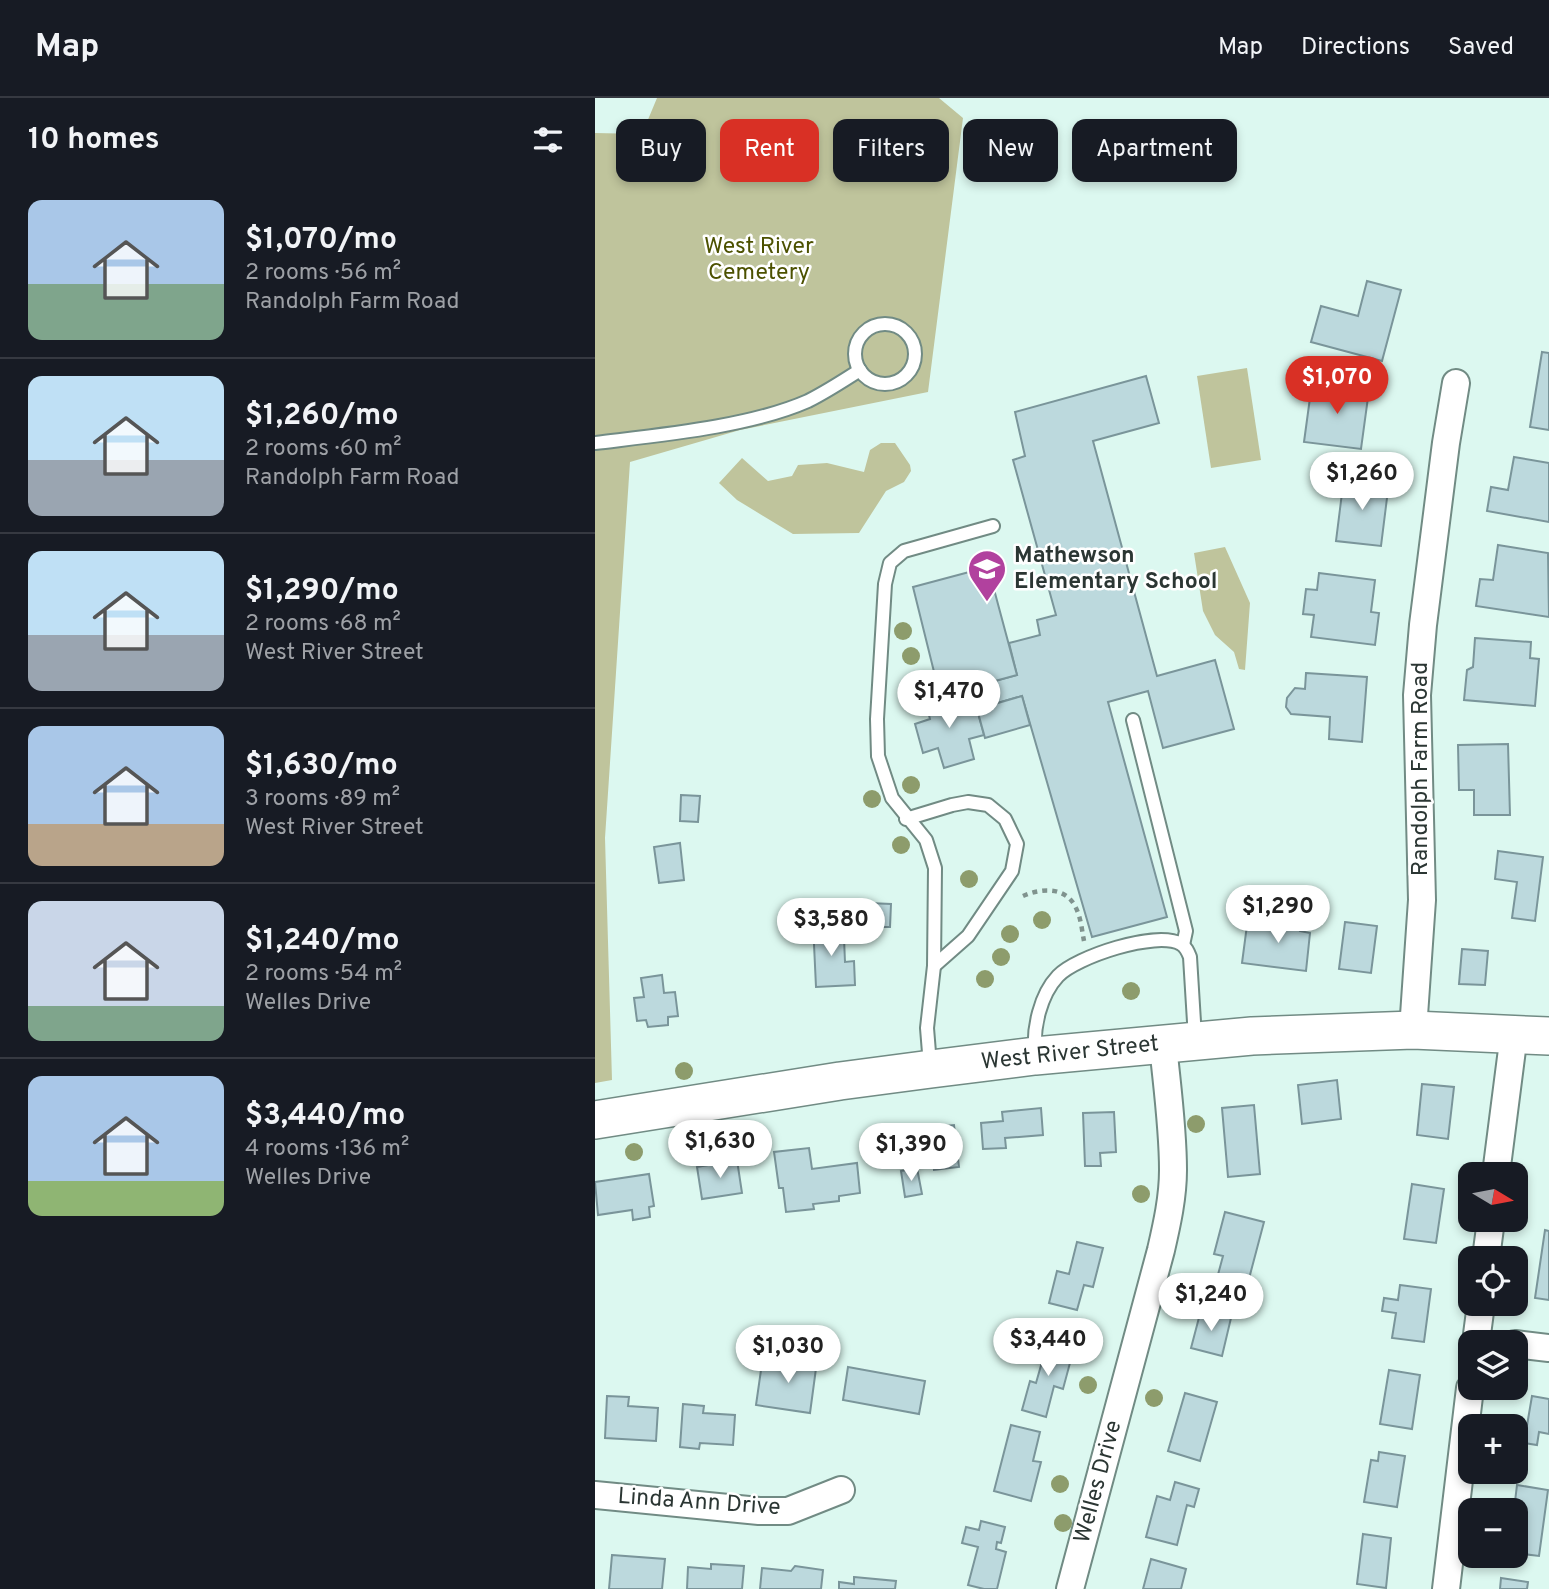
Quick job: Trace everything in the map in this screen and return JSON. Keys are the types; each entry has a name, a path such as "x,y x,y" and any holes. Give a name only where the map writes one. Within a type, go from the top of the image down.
{"street":[{"name":"Randolph Farm Road","path":"1413,1030 1422,900 1417,695 1446,443 1456,383"},
{"name":"West River Street","path":"595,1120 827,1083 1035,1056 1265,1036 1413,1030 1531,1035"},
{"path":"1499,1162 1531,1035"},
{"name":"Welles Drive","path":"1070,1589 1170,1211 1173,1172 1171,1130 1179,1043"},
{"path":"1528,1346 1549,1349"},
{"path":"1446,1589 1469,1400"},
{"name":"Linda Ann Drive","path":"595,1495 759,1511 788,1511 841,1490"}],"lane":[{"path":"881,324 891,324 908,334 915,351 914,361 904,377 895,382 875,383 860,370 855,351 863,332 881,324"},
{"path":"595,443 724,425 771,413 807,401 860,370"},
{"path":"931,1069 927,1028 934,966 935,868 926,840 892,797 878,756 877,719 887,572 896,556 904,551 993,526"},
{"path":"1133,720 1186,931 1183,945 1190,957 1179,1043"},
{"path":"907,818 953,804 968,802 988,805 1005,819 1017,844 1012,871 1005,882 968,936 934,966"},
{"path":"1035,1056 1035,1034 1040,1012 1049,989 1064,970 1091,956 1147,941 1168,941 1183,945"}],"path":[{"path":"1023,896 1042,889 1066,896 1076,908 1085,945"}],"green space":[{"name":"West River Cemetery","path":"657,98 939,98 963,118 928,392 740,430 630,462 605,838 612,1080 595,1083 595,133 616,133 616,182 706,182 706,119 648,119"},
{"path":"1247,368 1261,460 1211,468 1197,376"},
{"path":"881,443 895,443 910,465 911,471 904,482 886,491 859,533 793,534 737,500 719,483 742,458 768,481 792,476 798,465 827,463 864,472 870,450"},
{"path":"1225,547 1250,603 1245,670 1239,669 1234,652 1215,635 1203,611 1194,553"}],"building":[{"path":"1367,281 1401,290 1382,361 1311,342 1321,306 1358,316"},
{"path":"1542,352 1549,353 1549,430 1530,427"},
{"path":"1146,376 1159,423 1093,441 1157,676 1215,660 1234,729 1163,748 1148,691 1108,702 1167,917 1092,937 1022,696 961,711 955,692 1017,675 1009,643 1040,635 1037,620 1056,615 1013,460 1025,456 1015,412"},
{"path":"1312,383 1369,390 1361,449 1304,442"},
{"path":"1514,457 1549,463 1549,522 1487,511 1491,487 1508,490"},
{"path":"1344,477 1389,482 1381,546 1336,541"},
{"path":"1498,545 1548,553 1549,617 1476,606 1480,579 1493,580"},
{"path":"988,567 1017,675 940,696 913,587"},
{"path":"1319,573 1375,580 1371,612 1379,613 1375,645 1311,637 1314,615 1303,614 1306,589 1317,590"},
{"path":"1475,638 1531,642 1530,658 1539,659 1535,706 1464,700 1467,670 1473,667"},
{"path":"1306,673 1367,677 1362,742 1329,739 1330,717 1291,714 1286,707 1287,698 1295,688 1305,689"},
{"path":"955,692 961,711 976,706 984,735 969,739 974,759 944,768 938,748 923,753 915,724 930,719 925,700"},
{"path":"1022,696 1030,725 985,738 977,709"},
{"path":"1508,744 1510,815 1474,815 1474,790 1459,790 1458,745"},
{"path":"681,795 700,796 698,822 680,821"},
{"path":"680,843 684,880 659,883 654,847"},
{"path":"1498,851 1543,857 1535,921 1512,918 1517,882 1495,879"},
{"path":"868,903 891,904 890,927 867,927"},
{"path":"1284,911 1302,913 1300,931 1310,933 1306,971 1242,963 1247,925 1282,929"},
{"path":"832,921 833,939 844,938 845,962 854,961 855,985 816,987 813,923"},
{"path":"1345,922 1377,926 1371,973 1339,969"},
{"path":"1462,949 1488,951 1485,985 1459,984"},
{"path":"662,975 664,993 675,992 678,1016 668,1017 668,1025 648,1027 646,1020 637,1021 634,998 644,997 641,978"},
{"path":"1337,1080 1341,1119 1302,1124 1298,1085"},
{"path":"1422,1084 1454,1087 1448,1139 1417,1135"},
{"path":"1254,1105 1260,1174 1228,1177 1222,1108"},
{"path":"1041,1108 1043,1135 1005,1138 1006,1148 983,1149 981,1123 1003,1121 1002,1112"},
{"path":"1114,1112 1116,1152 1100,1153 1101,1166 1085,1166 1083,1113"},
{"path":"954,1125 959,1167 934,1170 933,1159 919,1160 915,1129"},
{"path":"809,1148 812,1169 857,1163 860,1193 839,1196 839,1201 813,1204 814,1209 786,1212 783,1188 779,1188 774,1152"},
{"path":"737,1160 742,1193 702,1199 697,1167"},
{"path":"917,1168 922,1194 905,1197 901,1171"},
{"path":"649,1174 654,1206 649,1207 650,1217 633,1220 632,1210 598,1215 595,1182"},
{"path":"1412,1184 1444,1189 1436,1243 1404,1239"},
{"path":"1225,1212 1264,1222 1246,1290 1216,1282 1223,1256 1214,1254"},
{"path":"1545,1230 1549,1231 1549,1300 1535,1298"},
{"path":"1077,1242 1103,1248 1093,1287 1084,1285 1077,1310 1049,1303 1057,1271 1069,1274"},
{"path":"1400,1285 1431,1289 1424,1342 1392,1338 1396,1313 1382,1311 1384,1298 1398,1300"},
{"path":"1201,1310 1231,1318 1222,1356 1191,1348"},
{"path":"1048,1341 1074,1348 1063,1389 1054,1386 1046,1417 1022,1410 1030,1381 1036,1383"},
{"path":"780,1356 817,1361 810,1413 756,1405 762,1363 779,1365"},
{"path":"848,1367 925,1381 919,1414 843,1400"},
{"path":"1389,1370 1420,1375 1412,1429 1380,1424"},
{"path":"1185,1393 1217,1402 1200,1461 1168,1451"},
{"path":"607,1396 629,1397 628,1406 658,1408 656,1441 605,1438"},
{"path":"1532,1396 1549,1399 1549,1434 1539,1432 1537,1445 1528,1444"},
{"path":"683,1404 704,1406 703,1413 735,1415 733,1445 700,1443 699,1449 680,1447"},
{"path":"1011,1425 1040,1432 1033,1461 1041,1462 1031,1501 994,1491"},
{"path":"1379,1452 1405,1456 1397,1507 1364,1502 1371,1460 1378,1461"},
{"path":"1175,1482 1199,1489 1194,1507 1187,1505 1177,1545 1146,1537 1157,1496 1170,1500"},
{"path":"1517,1485 1548,1490 1539,1556 1528,1555 1528,1498 1515,1498"},
{"path":"981,1521 1005,1527 1001,1543 997,1542 996,1549 1006,1552 997,1589 968,1585 978,1547 962,1543 966,1527 979,1530"},
{"path":"1363,1534 1391,1538 1386,1588 1357,1584"},
{"path":"612,1555 665,1559 662,1589 609,1589"},
{"path":"1151,1559 1186,1569 1181,1589 1143,1589"},
{"path":"711,1564 744,1566 742,1589 687,1589 688,1567 711,1569"},
{"path":"795,1566 823,1570 821,1589 760,1589 762,1568 791,1571"},
{"path":"854,1577 896,1581 895,1589 839,1589 839,1582 854,1584"},
{"path":"1501,1578 1528,1582 1527,1589 1500,1589"}],"place":[{"name":"Mathewson Elementary School","path":"987,603"}]}
